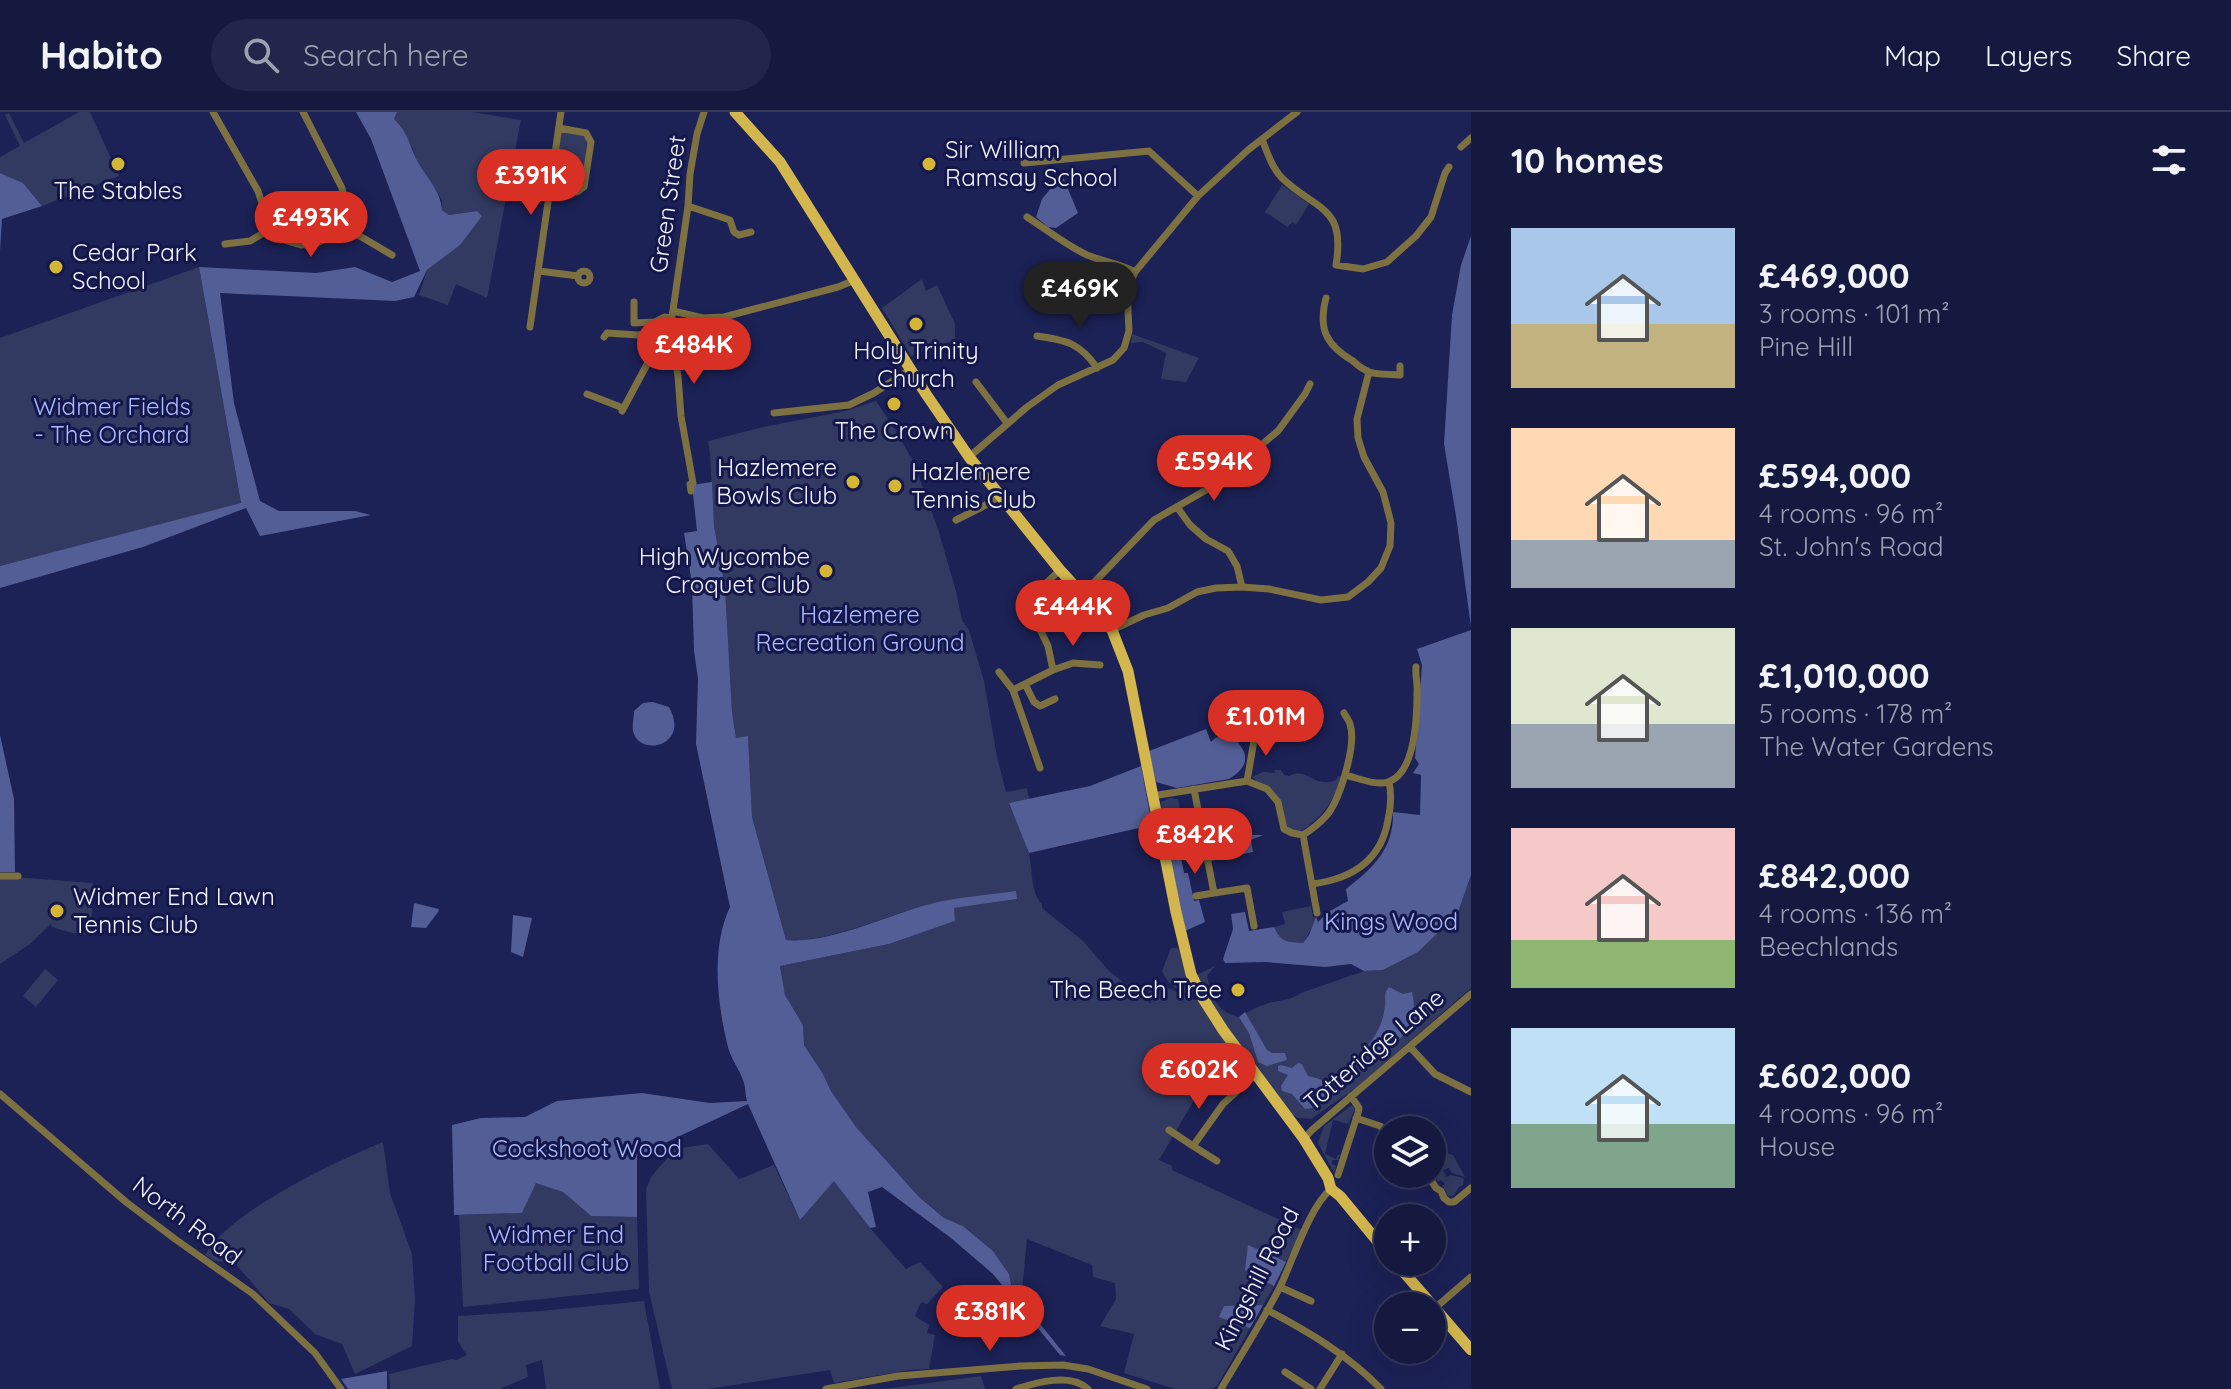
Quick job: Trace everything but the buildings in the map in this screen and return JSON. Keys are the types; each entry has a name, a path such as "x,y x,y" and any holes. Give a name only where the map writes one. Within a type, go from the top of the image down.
{"main road":[{"path":"735,112 780,162 969,457 1112,630 1128,671 1191,974 1223,1030 1304,1139 1328,1178 1331,1189 1374,1237"},
{"path":"1407,1276 1421,1292"},
{"path":"1446,1321 1471,1350"}],"street":[{"path":"213,112 258,191 270,229 287,241 301,245 317,243 329,237 341,225 345,207 342,188 303,112"},
{"path":"530,327 561,112"},
{"name":"Green Street","path":"691,491 690,484 693,483 670,330 690,174 704,112"},
{"path":"969,457 1007,423 1058,385 1113,360 1124,348 1129,331 1127,290 1135,272 1198,196 1297,112"},
{"path":"550,188 577,192 584,187 591,142 586,133 559,128"},
{"path":"1461,147 1471,138"},
{"path":"1262,139 1274,168 1282,178 1326,210 1335,224 1339,247 1336,265 1363,269 1387,262 1416,236 1431,217 1449,167"},
{"path":"1024,163 1149,151 1198,196"},
{"path":"688,206 731,216 734,232 739,235 751,232"},
{"path":"1027,217 1082,252 1135,272"},
{"path":"341,225 392,255"},
{"path":"225,244 250,241 270,229"},
{"path":"539,271 578,276"},
{"path":"634,302 634,323 655,322 673,314 724,317 855,280"},
{"path":"1326,298 1323,326 1330,343 1369,372 1400,375 1400,366"},
{"path":"604,337 607,333 619,331 638,335 670,330"},
{"path":"587,394 622,410 659,342 670,330"},
{"path":"1037,336 1074,344 1088,354 1097,368"},
{"path":"774,413 849,405 911,369"},
{"path":"1112,630 1168,608 1197,592 1216,588 1269,589 1321,600 1348,597 1368,582 1381,568 1390,546 1391,523 1383,492 1364,457 1358,438 1357,419 1369,372"},
{"path":"976,382 1007,423"},
{"path":"1082,595 1154,520 1206,490 1278,431 1310,384"},
{"path":"682,481 692,480"},
{"path":"956,520 1000,496"},
{"path":"1177,507 1190,525 1206,539 1228,551 1237,566 1242,587"},
{"path":"1053,670 1048,646 1035,619 1034,605 1040,589 1060,570"},
{"path":"1013,690 1073,663 1100,665"},
{"path":"1345,775 1389,782 1408,764 1418,689 1416,667"},
{"path":"999,672 1013,690 1040,768"},
{"path":"1025,684 1034,702 1040,706 1055,699"},
{"path":"1045,703 1049,712"},
{"path":"1303,835 1328,814 1341,789 1351,726 1344,713"},
{"path":"1247,781 1256,729"},
{"path":"1152,796 1247,781 1267,789 1278,802 1284,829 1303,835"},
{"path":"1312,884 1346,876 1368,862 1381,846 1391,804 1389,782"},
{"path":"1194,789 1214,893"},
{"path":"1162,844 1202,834"},
{"path":"1303,835 1317,913"},
{"path":"0,876 18,876"},
{"path":"1196,896 1247,888 1254,926"},
{"name":"Totteridge Lane","path":"1304,1139 1469,999"},
{"path":"1410,1047 1435,1074 1471,1092"},
{"path":"1193,1146 1229,1097 1255,1075"},
{"name":"North Road","path":"0,1094 126,1202 253,1294 315,1353 341,1389"},
{"path":"1338,1175 1359,1108 1351,1096"},
{"path":"1356,1118 1374,1124"},
{"path":"1169,1130 1217,1161"},
{"path":"1436,1188 1449,1202 1454,1202 1471,1188"},
{"name":"Kingshill Road","path":"1221,1389 1280,1287 1323,1195 1331,1189"},
{"path":"1446,1299 1471,1277"},
{"path":"1280,1287 1311,1301"},
{"path":"1267,1310 1342,1354 1381,1389"},
{"path":"1320,1389 1342,1354"},
{"path":"826,1389 898,1376 1063,1365 1088,1369 1147,1389"},
{"path":"1285,1372 1311,1389"},
{"path":"1020,1388 1042,1381 1075,1382 1088,1389"}],"green space":[{"path":"79,112 90,112 119,176 42,206 23,183 0,173 0,157 20,146 5,115 9,113 24,143"},
{"path":"356,112 397,112 394,119 437,191 442,210 449,215 477,211 482,216 460,245 427,270 414,297 395,301 220,293 234,403 260,501 279,511 355,511 371,515 260,536 246,508 143,547 0,588 0,566 241,503 199,267 316,273 355,267 392,282 420,271 371,139"},
{"path":"397,112 472,112 521,120 487,298 456,284 448,305 419,295 427,270 460,245 477,211 449,215 442,210 442,200 394,119"},
{"path":"561,134 584,136 587,140 582,184 578,190 555,185 554,182"},
{"path":"0,173 23,183 42,206 2,219 0,251"},
{"path":"1062,175 1078,213 1056,228 1048,227 1036,217 1042,199"},
{"path":"1282,185 1309,204 1296,225 1292,222 1288,227 1265,212"},
{"path":"1471,236 1471,627 1444,444 1452,315 1461,265"},
{"name":"Widmer Fields - The Orchard","path":"199,267 241,504 0,566 0,338"},
{"path":"922,279 926,291 937,285 955,324 955,340 911,356 882,308"},
{"path":"1132,334 1199,358 1186,382 1161,379 1166,353 1143,342 1131,343"},
{"name":"Hazlemere Recreation Ground","path":"876,401 913,461 938,529 962,620 969,630 984,681 1006,792 1027,788 1029,799 1009,804 1027,847 1034,887 1042,908 1083,941 1109,971 1151,1004 1148,993 1155,983 1199,1001 1249,1074 1233,1090 1224,1083 1211,1094 1203,1090 1207,1079 1204,1071 1197,1068 1188,1082 1200,1090 1159,1160 1172,1166 1172,1170 1302,1230 1273,1288 1217,1386 1212,1389 1175,1389 1124,1373 1134,1334 1100,1326 1116,1299 1115,1283 1093,1277 1092,1265 1027,1239 1022,1291 1012,1289 1009,1274 993,1251 963,1226 944,1218 919,1197 856,1127 804,1045 803,1025 785,995 780,966 889,944 955,921 953,908 1017,899 940,903 822,937 786,940 752,817 748,737 736,738 725,587 714,526 708,441 845,411"},
{"name":"Cockshoot Wood","path":"712,482 714,526 725,587 736,738 748,736 752,817 786,940 821,938 941,902 1016,891 1017,899 954,908 955,921 889,944 780,966 785,995 803,1025 804,1045 856,1127 919,1197 944,1218 963,1226 993,1251 1009,1274 1012,1289 1066,1356 1060,1355 993,1274 951,1238 882,1187 868,1192 876,1227 870,1228 834,1181 800,1220 748,1104 637,1156 637,1217 591,1216 563,1192 536,1183 522,1213 454,1215 452,1125 481,1118 525,1117 557,1101 642,1093 710,1103 747,1101 745,1085 728,1049 719,992 720,939 730,907 696,744 698,679 692,584 684,533 697,531 692,485"},
{"name":"Kings Wood","path":"1471,630 1471,875 1458,912 1418,952 1383,970 1364,971 1351,964 1325,967 1265,962 1225,963 1223,959 1233,929 1231,914 1245,912 1249,931 1274,927 1285,940 1303,943 1316,917 1318,922 1328,912 1348,901 1346,889 1380,856 1390,837 1393,812 1420,815 1421,775 1413,773 1419,764 1415,758 1422,665 1417,649"},
{"path":"653,702 669,707 674,731 662,744 653,746 637,739 633,726 634,711 643,703"},
{"path":"1206,729 1211,742 1229,734 1240,745 1245,756 1242,768 1229,779 1177,788 1156,782 1149,751"},
{"path":"0,735 14,799 15,872 0,872"},
{"path":"1141,766 1152,825 1029,853 1009,803 1090,786"},
{"path":"1275,770 1289,776 1301,774 1321,782 1341,776 1327,808 1301,831 1288,829 1279,801 1252,777 1263,772 1274,773"},
{"path":"1178,799 1185,834 1166,838 1160,806 1161,802"},
{"path":"1216,832 1221,840 1231,839 1233,835 1263,835 1251,840 1253,852 1211,861 1207,835"},
{"path":"1186,842 1188,851 1180,852 1184,873 1188,873 1194,901 1199,900 1205,922 1185,931 1170,860 1176,846"},
{"path":"1471,875 1471,988 1357,1087 1311,1119 1298,1118 1290,1113 1227,1029 1197,975 1215,966 1207,976 1213,996 1225,1012 1239,1017 1269,1003 1364,971 1383,970 1418,952 1458,911"},
{"path":"0,876 93,883 91,935 72,933 51,924 30,944 0,964"},
{"path":"414,903 439,909 426,928 411,927"},
{"path":"1311,906 1313,917 1317,918 1303,943 1282,939 1274,927 1285,924 1282,912"},
{"path":"513,915 532,918 523,957 511,952"},
{"path":"1171,948 1178,948 1195,994 1179,990 1164,975 1162,971"},
{"path":"45,969 58,980 36,1007 23,996"},
{"path":"1389,987 1403,994 1412,992 1411,1024 1400,1039 1374,1057 1368,1045 1381,1022"},
{"path":"1245,1012 1267,1050 1285,1053 1287,1060 1267,1066 1258,1062 1249,1033 1239,1017"},
{"path":"1298,1063 1302,1064 1308,1076 1326,1083 1330,1102 1317,1098 1312,1108 1305,1109 1292,1094 1282,1091 1281,1086 1288,1075 1278,1071 1278,1066 1292,1068"},
{"path":"1352,1105 1355,1109 1348,1124 1333,1120 1325,1154 1336,1159 1340,1155 1338,1160 1332,1160 1336,1166 1334,1173 1318,1143 1324,1126"},
{"path":"383,1142 390,1193 412,1254 415,1299 412,1346 355,1374 342,1344 315,1334 289,1309 269,1303 235,1263 215,1261 205,1255 236,1221 260,1205 339,1161"},
{"path":"708,1144 739,1179 774,1165 800,1220 834,1180 906,1269 920,1262 943,1287 927,1304 921,1302 915,1316 929,1325 927,1333 935,1335 929,1369 834,1383 830,1370 708,1389 672,1389 649,1292 646,1189 651,1177 675,1149"},
{"path":"1446,1153 1453,1155 1465,1177 1452,1173 1449,1168 1446,1169"},
{"path":"1446,1177 1464,1178 1463,1185 1453,1196 1448,1196 1444,1188"},
{"name":"Widmer End Football Club","path":"536,1182 563,1192 591,1216 637,1217 639,1289 463,1307 459,1215 522,1213"},
{"path":"1248,1245 1286,1262 1274,1286 1245,1270"},
{"path":"644,1301 660,1389 546,1389 542,1360 526,1365 528,1377 500,1389 390,1389 389,1374 457,1360 467,1355 458,1342 458,1316"},
{"path":"1263,1305 1250,1328 1219,1317 1224,1306"},
{"path":"387,1371 387,1389 348,1389 341,1379"},
{"path":"981,1376 985,1389 884,1389"}],"place":[{"name":"The Stables","path":"118,164"},
{"name":"Sir William Ramsay School","path":"929,164"},
{"name":"Cedar Park School","path":"56,267"},
{"name":"Holy Trinity Church","path":"916,324"},
{"name":"The Crown","path":"894,404"},
{"name":"Hazlemere Bowls Club","path":"853,482"},
{"name":"Hazlemere Tennis Club","path":"895,486"},
{"name":"High Wycombe Croquet Club","path":"826,571"},
{"name":"Widmer End Lawn Tennis Club","path":"57,911"},
{"name":"The Beech Tree","path":"1238,990"}]}
